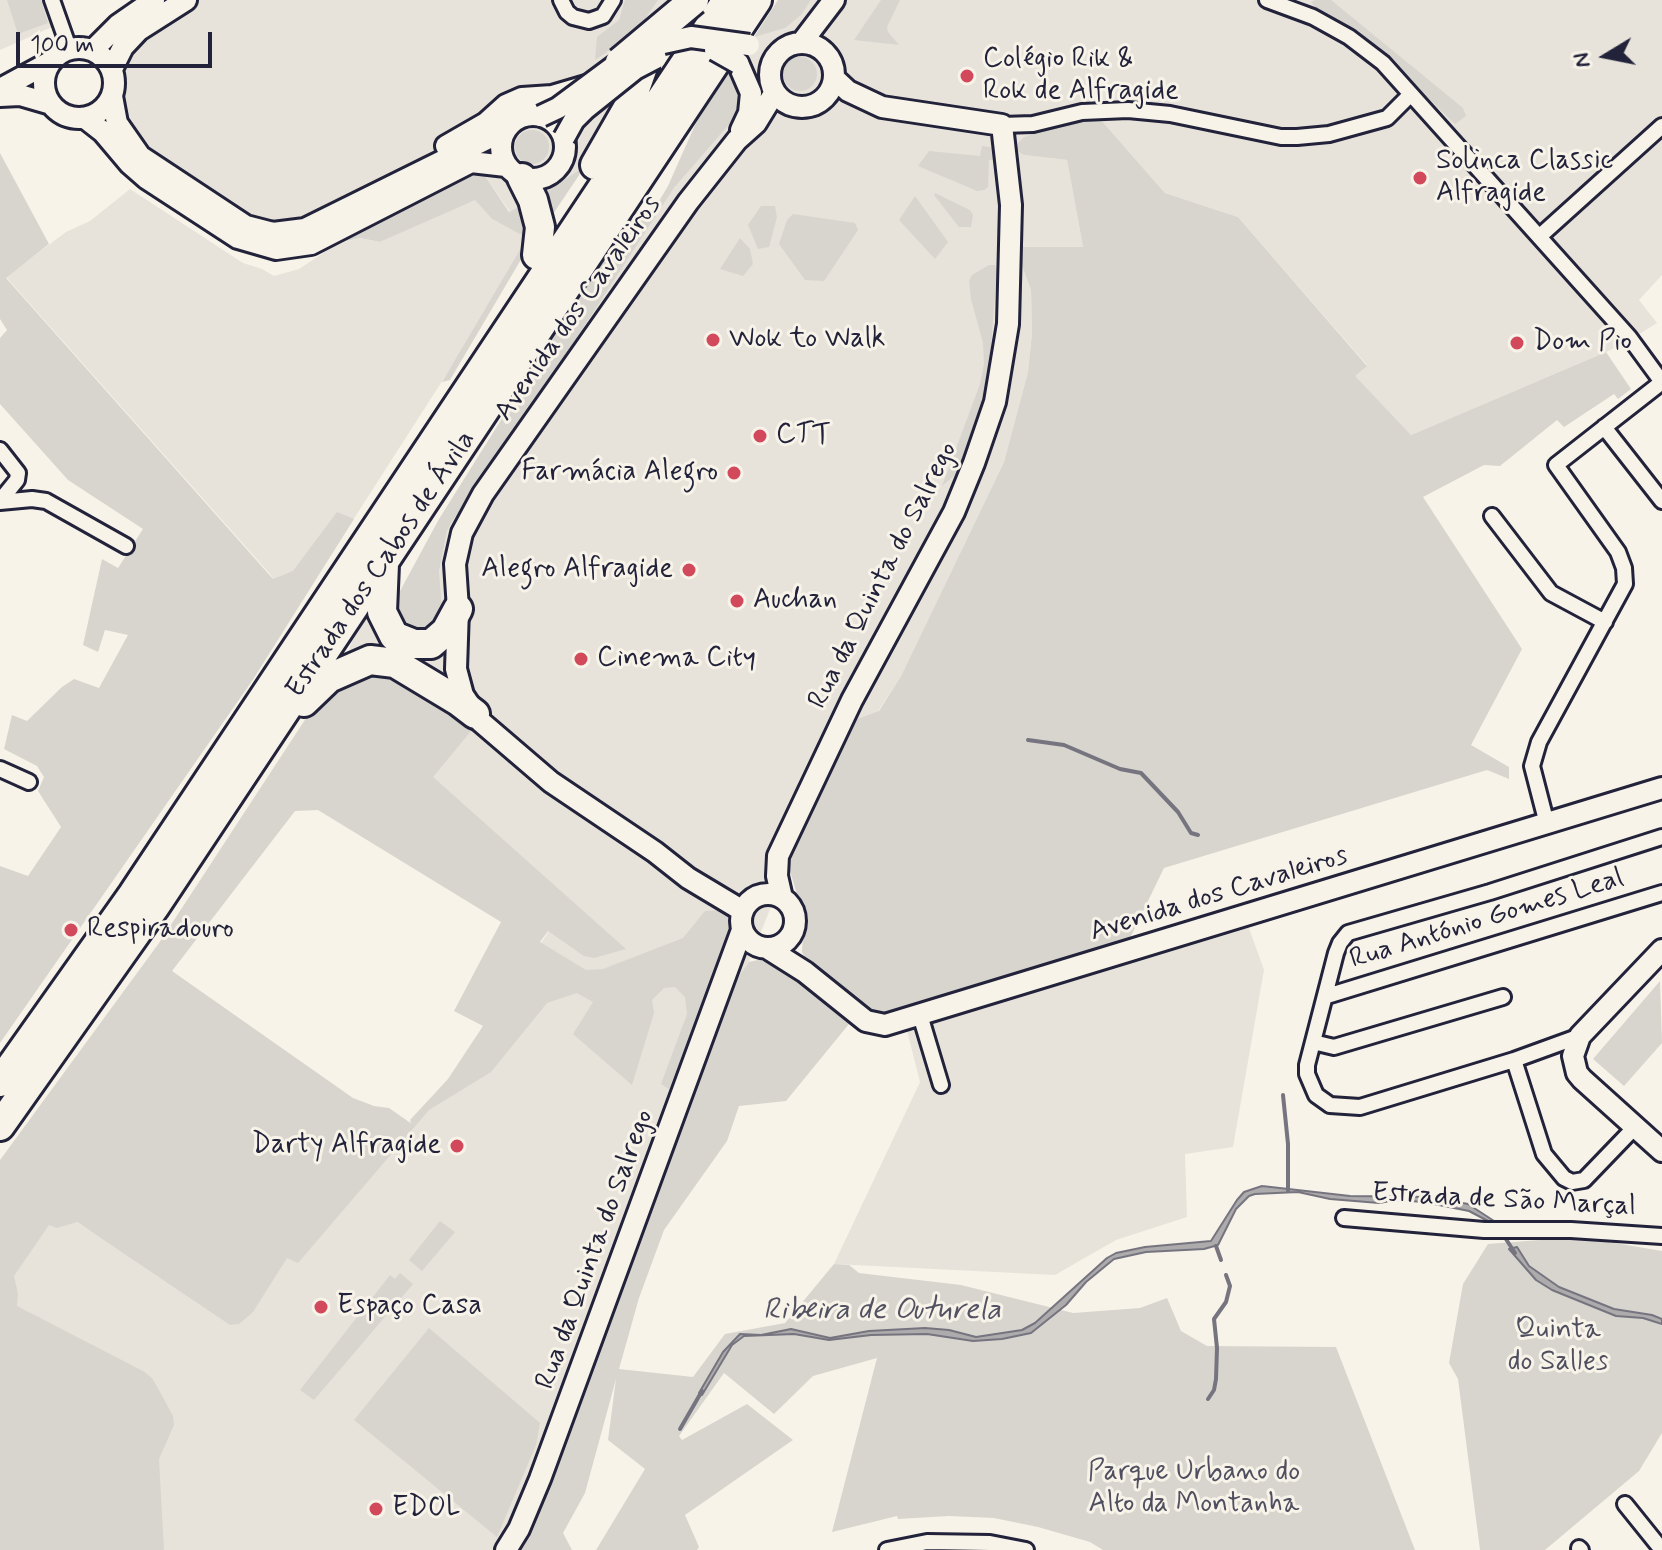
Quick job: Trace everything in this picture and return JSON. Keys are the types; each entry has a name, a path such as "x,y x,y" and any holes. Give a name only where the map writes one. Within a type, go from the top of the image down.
{"highway":[{"path":"431,444 443,403 625,115 660,20 673,0"},
{"path":"620,62 694,0"},
{"name":"Estrada dos Cabos de Ávila","path":"0,1082 133,894 727,0"},
{"name":"Estrada dos Cabos de Ávila","path":"0,1126 145,921 757,0"},
{"path":"520,181 540,227 537,255"},
{"path":"384,562 382,612 394,636 414,644 431,644 446,631 458,609"},
{"path":"269,736 329,678 370,660 395,663 475,714"}],"street":[{"path":"52,0 69,48"},
{"path":"112,69 123,47 139,30 186,0"},
{"path":"561,0 573,17 589,21 603,16 613,0"},
{"path":"1267,0 1313,17 1349,37 1383,63 1629,337 1662,382 1556,465 1618,552 1624,568 1625,584 1539,742 1532,766 1547,824"},
{"path":"93,50 118,25 152,1"},
{"path":"832,3 828,55 834,78 848,91 882,107 1002,125 1033,124 1082,112 1128,110 1170,114 1281,137 1297,137 1329,134 1387,118 1410,95"},
{"path":"802,42 832,3"},
{"path":"541,116 558,108 620,62 659,44 682,38 705,38 743,55 789,104 806,107 823,99 834,78"},
{"path":"85,118 103,132 146,178 238,238 276,249 471,162 520,181 542,179 551,174 563,158 564,138 574,120 635,69 653,59 682,50 715,50 743,55 778,53 802,42 812,44 828,55"},
{"path":"0,89 69,48 93,50 108,61 112,69 115,78 112,96 117,123 133,147 157,169 255,229 273,233 308,236 408,176 505,130 517,118 533,114 541,116 555,124 564,138"},
{"path":"773,89 770,69 778,53"},
{"path":"737,140 749,113 751,93 743,55"},
{"path":"50,62 44,83 51,104"},
{"path":"408,176 440,149 486,123 506,105 522,98 552,96 586,86"},
{"name":"Avenida dos Cavaleiros","path":"742,920 655,852 551,782 475,714 463,695 456,669 458,609 455,587 457,546 483,494 688,202 737,140 756,123 773,89"},
{"path":"0,96 20,95 51,104 70,117 85,118 102,111 112,96"},
{"name":"Rua da Quinta do Salrego","path":"782,898 777,876 778,856 852,700 954,512 995,402 1007,342 1011,258 1011,205 1002,125"},
{"path":"1540,236 1662,126"},
{"path":"505,130 500,148 520,181"},
{"path":"1604,427 1662,501"},
{"path":"0,450 18,473 17,480 0,501"},
{"path":"0,501 46,501 126,546"},
{"path":"1492,516 1551,593 1605,622"},
{"path":"0,769 29,782"},
{"name":"Avenida dos Cavaleiros","path":"762,947 805,972 866,1021 885,1025 1662,788"},
{"path":"1580,1036 1514,1060 1360,1107 1330,1105 1316,1095 1309,1081 1307,1065 1336,953 1348,933 1662,837"},
{"path":"762,947 742,920 755,897 773,894 782,898 792,910 792,933 805,972"},
{"path":"1655,896 1662,905"},
{"name":"Rua António Gomes Leal","path":"1327,996 1655,896"},
{"name":"Rua da Quinta do Salrego","path":"506,1550 519,1529 540,1479 680,1105 730,966 742,920"},
{"path":"730,966 762,947 781,944 792,933"},
{"path":"1662,950 1580,1036 1573,1056 1577,1073 1662,1151"},
{"path":"1313,1042 1334,1047 1503,997"},
{"path":"920,1015 941,1085"},
{"path":"1514,1060 1544,1154 1564,1178 1572,1182 1584,1180 1635,1127"},
{"name":"Estrada de São Marçal","path":"1344,1218 1484,1230 1571,1230 1662,1236"},
{"path":"1625,1504 1662,1550"},
{"path":"887,1550 927,1542 990,1543 1026,1550"}],"shaded area":[{"path":"0,0 43,0 52,27 0,50"},
{"path":"175,0 683,0 580,169 545,193 510,212 483,173 457,177 333,244 302,254 262,255 128,179 80,128 105,101 104,63"},
{"path":"811,0 1662,0 1662,275 1639,300 1657,323 1620,346 1411,435 1354,376 1367,365 1238,217 1165,193 1101,120 1093,118 1024,155 1067,160 1083,247 1015,247 1031,290 1032,333 1028,372 1004,462 901,676 792,844 788,864 749,962 733,984 639,1236 516,1550 0,1550 0,1236 30,1192 228,1320 450,1079 553,925 315,765 358,620 439,572 451,522 525,418 674,188 734,119 737,82 731,75 754,37 802,14"},
{"path":"130,189 243,263 274,276 299,269 337,244 360,238 380,242 475,199 492,219 528,238 489,308 294,612 270,574 6,277 66,232 90,221"},
{"path":"1241,906 1264,970 1233,1147 1185,1154 1187,1217 1116,1240 1055,1275 834,1264 920,1082 900,1003"},
{"path":"1262,1186 1350,1196 1430,1197 1468,1204 1494,1221 1469,1211 1424,1202 1396,1200 1379,1203 1330,1199 1298,1192 1255,1194 1236,1209 1218,1245 1204,1249 1146,1252 1114,1259 1031,1333 973,1341 927,1334 871,1335 829,1340 794,1334 744,1336 732,1345 702,1395 699,1393 723,1352 740,1334 761,1335 791,1329 830,1338 869,1331 925,1328 976,1337 1022,1330 1035,1323 1116,1253 1211,1241 1244,1192"},
{"path":"1517,1247 1529,1266 1559,1287 1614,1309 1652,1315 1662,1319 1662,1324 1643,1318 1616,1316 1552,1290 1536,1280 1509,1249"}],"green space":[{"path":"7,0 41,0 48,23 18,34"},
{"path":"625,0 658,0 636,32 595,60 597,37 619,20"},
{"path":"778,0 811,0 802,14 785,28 754,37"},
{"path":"881,0 900,0 887,27 899,45 854,40"},
{"path":"1331,0 1463,108 1466,116 1455,124 1367,39 1314,6 1311,2"},
{"path":"800,57 812,62 817,74 812,86 800,91 788,86 783,74 788,62"},
{"path":"727,70 737,82 741,104 734,119 674,188 525,418 451,523 439,572 442,610 429,632 412,636 395,617 394,602 439,519 558,329 634,217 652,213 668,186 695,125"},
{"path":"1072,120 1101,120 1165,193 1238,217 1367,366 1355,376 1411,435 1606,352 1631,389 1618,399 1614,394 1564,427 1557,420 1500,466 1484,465 1423,497 1522,649 1471,745 1509,767 1509,779 1487,770 1164,868 1130,938 884,1012 874,1012 813,969 802,952 804,918 788,864 792,844 852,721 879,711 901,676 1004,462 1028,372 1032,333 1031,290 1015,247 1083,247 1067,160 1024,155 1016,150 1018,143 1024,137"},
{"path":"532,130 544,135 549,147 544,159 532,164 520,159 515,147 520,135"},
{"path":"600,140 545,226 545,193 580,169 577,163"},
{"path":"982,146 995,148 995,160 989,160 988,187 984,190 977,191 918,166 929,151 980,156"},
{"path":"0,153 49,244 6,278 273,579 293,571 337,512 354,519 252,681 0,1043 0,866 28,876 61,827 38,791 44,777 37,766 4,749 12,715 27,721 74,679 99,688 128,635 105,630 98,652 83,645 102,559 118,568 143,529 68,480 0,404 0,338 7,330 0,319"},
{"path":"474,171 483,173 509,212 521,206 528,225 528,242 526,251 450,380 442,382 527,238 492,219 475,200 380,242 360,238 333,244 457,177"},
{"path":"935,193 970,210 973,215 971,227 959,227"},
{"path":"915,196 948,242 935,259 899,220"},
{"path":"761,206 775,206 777,217 769,247 758,249 748,225"},
{"path":"793,214 855,223 858,230 824,281 805,280 779,244 787,220"},
{"path":"740,238 750,249 753,264 743,276 720,269"},
{"path":"995,265 997,270 988,384 960,465 954,476 942,486 980,384 984,364 983,343 969,281 972,275"},
{"path":"381,668 476,725 433,777 626,949 594,958 584,956 548,931 540,942 586,970 603,969 683,938 705,911 725,910 729,920 729,944 669,1089 661,1084 687,1014 685,997 675,987 664,988 652,1000 654,1013 632,1085 573,1034 593,1002 577,993 547,1003 491,1072 429,1110 298,1263 287,1258 253,1312 239,1324 230,1325 77,1222 57,1228 49,1225 14,1276 17,1306 152,1378 173,1416 174,1425 159,1459 164,1550 0,1550 0,1160 159,943 329,683","holes":["318,810 501,922 454,1011 483,1026 448,1079 410,1120 412,1124 389,1108 353,1098 172,971 295,811"]},
{"name":"Parque Urbano do Alto da Montanha","path":"749,962 774,962 849,1024 786,1101 739,1106 727,1141 664,1230 639,1298 619,1369 693,1377 725,1334 785,1323 834,1264 849,1265 859,1273 961,1285 1073,1313 1140,1308 1167,1298 1181,1331 1207,1346 1336,1347 1415,1550 1103,1550 1090,1542 1038,1527 994,1518 949,1516 898,1519 897,1516 832,1532 877,1358 813,1376 774,1414 724,1373 679,1436 682,1440 747,1404 793,1440 685,1515 699,1547 697,1550 596,1550 645,1469 608,1440 616,1379 585,1493 563,1533 572,1550 516,1550 639,1236 733,984"},
{"path":"1660,981 1662,1043 1624,1086 1593,1059"},
{"path":"440,1221 455,1232 422,1271 409,1260"},
{"name":"Quinta do Salles","path":"1579,1237 1662,1251 1662,1433 1639,1471 1545,1550 1480,1550 1458,1379 1449,1363 1463,1284 1488,1244"},
{"path":"400,1273 413,1284 314,1400 300,1390 390,1275 395,1279"},
{"path":"429,1328 540,1423 536,1445 497,1537 354,1420"}],"waterway":[{"path":"1028,740 1064,745 1120,769 1141,773 1178,812 1191,833 1198,835"},
{"path":"1283,1095 1288,1144 1288,1191"},
{"name":"Ribeira de Outurela","path":"1502,1233 1515,1253"},
{"path":"1216,1246 1221,1260"},
{"path":"1208,1399 1216,1379 1214,1319 1226,1302 1230,1286 1226,1275"},
{"name":"Ribeira de Outurela","path":"680,1429 702,1391"}],"place":[{"name":"Colégio Rik & Rok de Alfragide","path":"967,76"},
{"name":"Solinca Classic Alfragide","path":"1420,178"},
{"name":"Wok to Walk","path":"713,340"},
{"name":"Dom Pio","path":"1517,343"},
{"name":"CTT","path":"760,436"},
{"name":"Farmácia Alegro","path":"734,473"},
{"name":"Alegro Alfragide","path":"689,570"},
{"name":"Auchan","path":"737,601"},
{"name":"Cinema City","path":"581,659"},
{"name":"Respiradouro","path":"71,930"},
{"name":"Darty Alfragide","path":"457,1146"},
{"name":"Espaço Casa","path":"321,1307"},
{"name":"EDOL","path":"376,1509"}]}
